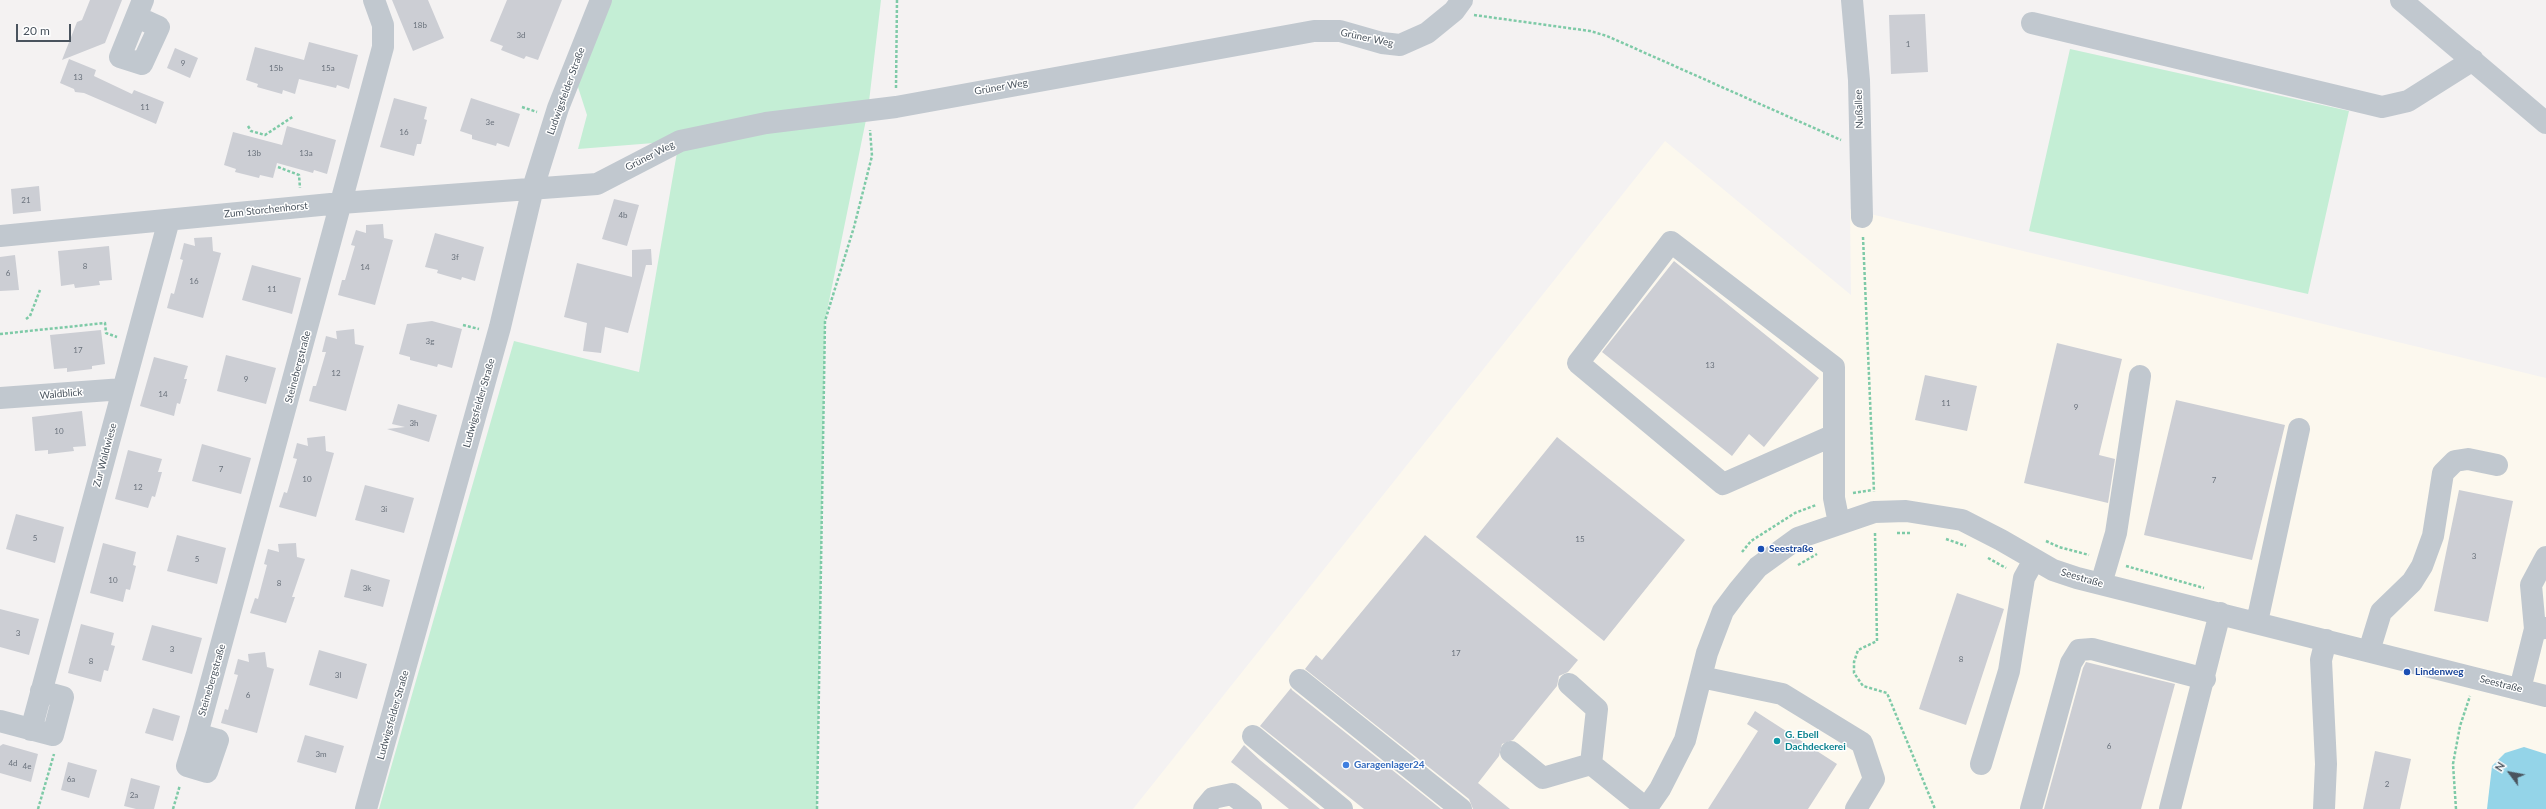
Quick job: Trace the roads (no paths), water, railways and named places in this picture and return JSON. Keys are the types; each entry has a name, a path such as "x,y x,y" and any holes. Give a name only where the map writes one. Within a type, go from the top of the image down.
{"street":[{"name":"Steinebergstraße","path":"187,766 208,772 218,740 197,734 383,47 383,25 374,0"},
{"name":"Ludwigsfelder Straße","path":"366,809 500,327 533,188 558,108 601,0"},
{"name":"Grüner Weg","path":"533,188 597,184 680,141 766,123 896,106 1314,31 1340,31 1382,43 1400,45 1427,33 1448,16 1462,0"},
{"name":"Nußallee","path":"1852,0 1858,80 1862,217"},
{"path":"2401,0 2546,123"},
{"path":"2032,23 2382,107 2408,101 2473,60"},
{"name":"Zum Storchenhorst","path":"0,236 341,202 533,188"},
{"name":"Zur Waldwiese","path":"31,730 168,220"},
{"path":"1834,436 1723,484 1578,363 1671,242 1834,367 1834,436 1834,498 1839,523"},
{"path":"2101,584 2116,533 2140,376"},
{"name":"Waldblick","path":"0,398 123,389"},
{"path":"2257,622 2299,429"},
{"path":"2369,651 2381,612 2412,582 2422,566 2433,536 2443,473 2455,461 2468,459 2498,464"},
{"name":"Seestraße","path":"1646,809 1660,789 1685,740 1707,653 1723,611 1758,567 1798,538 1839,523 1874,522 1906,511 1962,520 2001,540 2029,569 2053,570 2101,584 2369,651 2471,691 2520,689 2546,696"},
{"path":"2520,689 2541,628 2531,585 2546,557"},
{"path":"1981,764 2009,671 2029,569"},
{"path":"2170,809 2220,613"},
{"path":"2324,809 2326,764 2321,660 2326,640"},
{"path":"2031,809 2071,663 2079,650 2092,649 2204,679"},
{"path":"1700,677 1782,694 1862,743 1874,779 1856,809"},
{"path":"1300,680 1462,809"},
{"path":"1569,684 1597,709 1591,764"},
{"path":"0,721 53,736 63,697 41,691"},
{"path":"1252,736 1342,809"},
{"path":"1511,752 1543,778 1591,764"},
{"path":"1591,764 1646,809"},
{"path":"1204,809 1213,798 1232,794 1251,809"}],"water":[{"path":"2524,747 2546,754 2546,809 2487,809 2492,766 2505,753"}],"place":[{"name":"Seestraße","path":"1761,549"},
{"name":"Lindenweg","path":"2407,672"},
{"name":"G. Ebell Dachdeckerei","path":"1777,741"},
{"name":"Garagenlager24","path":"1346,765"}]}
